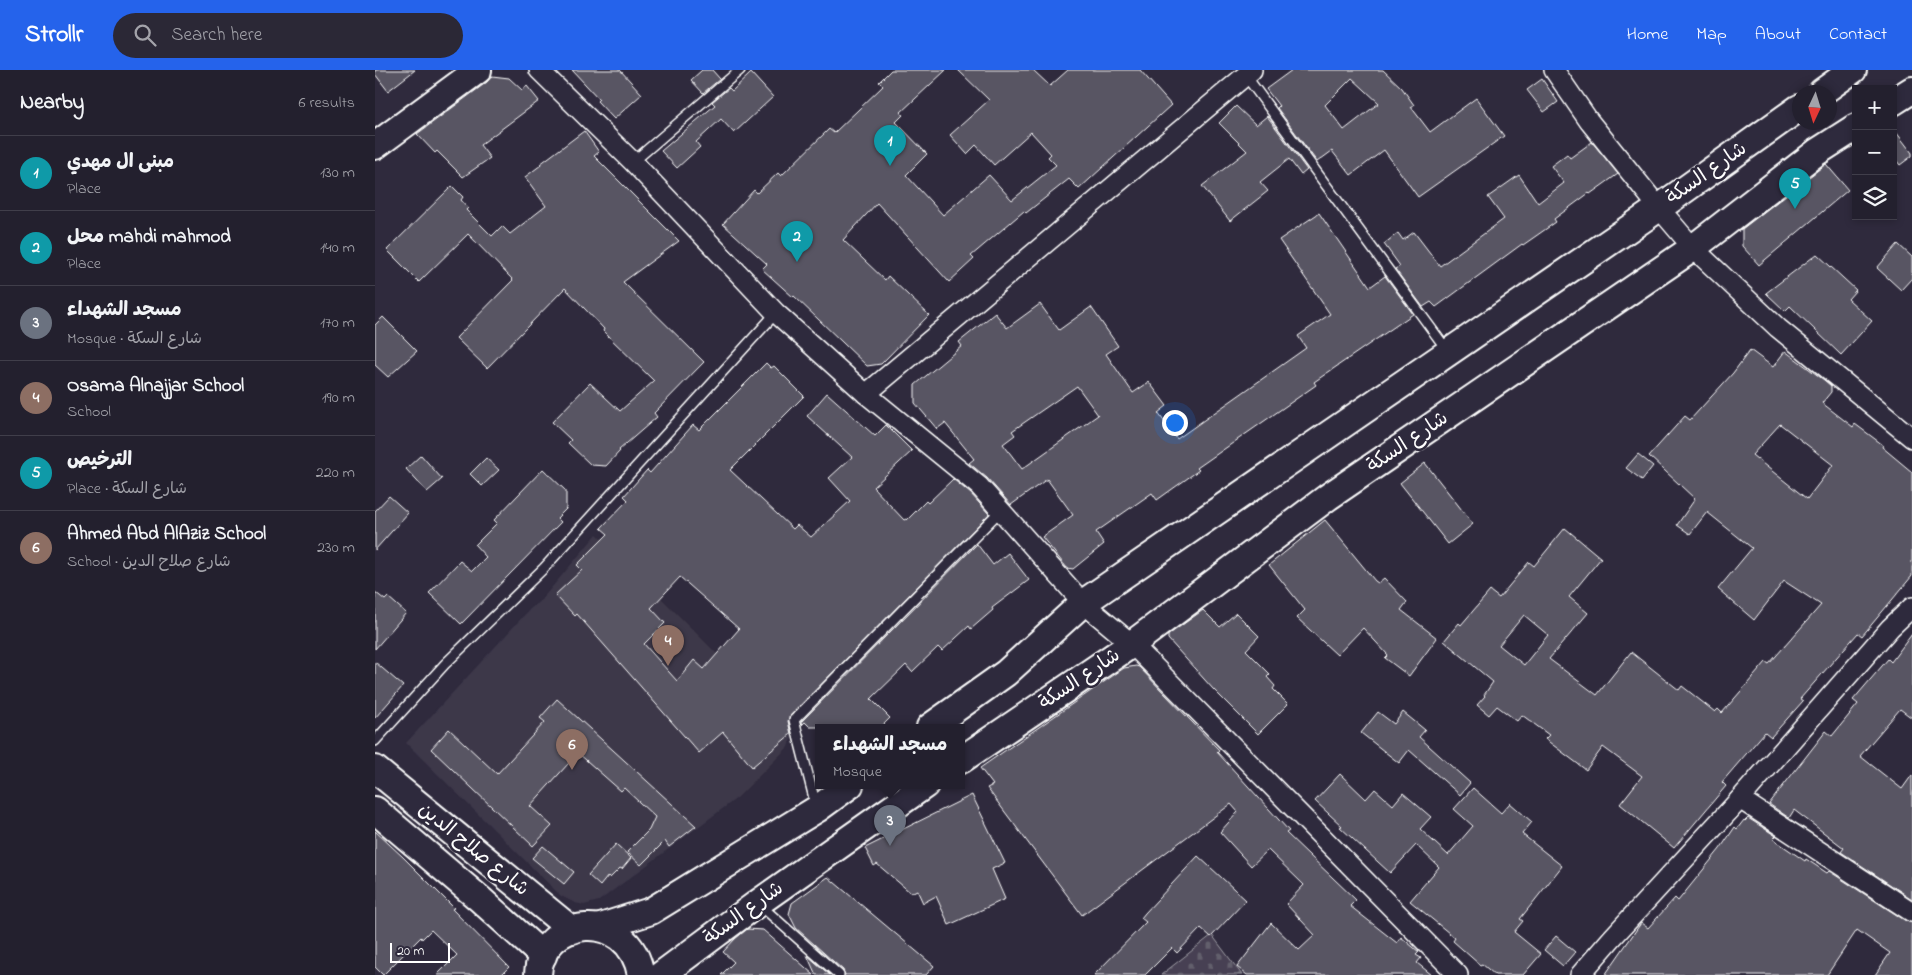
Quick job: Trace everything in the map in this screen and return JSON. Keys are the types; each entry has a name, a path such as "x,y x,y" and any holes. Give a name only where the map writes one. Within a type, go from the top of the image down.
{"main road":[{"path":"375,128 456,70"},
{"path":"375,146 478,70"},
{"path":"1832,85 1853,70"},
{"path":"1897,99 1912,90"},
{"name":"شارع السكة","path":"934,724 1006,672 1083,603 1659,208 1792,113"},
{"name":"شارع السكة","path":"965,757 1132,644 1328,498 1693,248 1817,152 1852,130"},
{"name":"شارع صلاح الدين","path":"375,770 572,930"},
{"path":"539,970 552,942 566,932 582,927 601,927 651,911 817,809 844,789"},
{"name":"شارع السكة","path":"661,975 758,903 919,789"},
{"name":"شارع صلاح الدين","path":"375,810 487,906 539,970"},
{"path":"601,927 615,933 628,943 637,958 641,975"}],"street":[{"path":"539,70 633,162 776,313 866,394 979,486 1083,603 1132,644 1459,975"},
{"path":"1554,70 1589,121 1693,248 1778,328 1912,438"},
{"path":"866,394 1249,73"},
{"path":"1580,975 1741,799 1890,628 1912,607"},
{"path":"1741,799 1912,912"}],"lane":[{"path":"633,162 739,70"},
{"path":"1249,73 1449,352"},
{"path":"375,741 445,664 543,568 776,313"},
{"path":"817,809 794,720 1000,511"},
{"path":"758,903 839,975"}],"shaded area":[{"path":"597,534 794,731 788,747 737,798 599,901 584,905 561,896 406,743 530,609 541,600"}],"green space":[{"path":"1212,935 1242,975 1161,975"}],"building":[{"path":"375,70 415,70 388,91 375,74"},
{"path":"572,70 620,70 642,94 614,119 597,101 599,99"},
{"path":"702,70 712,70 720,79 703,93 691,80"},
{"path":"891,70 946,70 900,113 903,115 896,122 927,154 906,175 943,215 989,175 1012,200 1056,165 1048,157 1051,154 1031,132 994,165 976,145 967,154 950,135 989,100 958,70 1033,70 1050,86 1068,70 1140,70 1171,105 1079,189 1069,179 1026,213 1024,211 971,256 974,259 949,282 877,203 843,240 885,280 888,276 929,315 881,364 867,366 794,296 762,269 767,264 723,224 754,190 757,193 778,173 781,176 829,129 834,133 883,86 879,82"},
{"path":"1292,70 1383,70 1402,88 1414,105 1411,107 1430,132 1476,98 1504,136 1418,197 1384,150 1351,175 1332,151 1317,162 1277,108 1279,106 1266,89","holes":["1352,78 1379,103 1344,130 1325,105"]},
{"path":"751,73 773,97 734,133 721,119 696,142 700,147 677,168 661,151 715,105 712,102 729,88 732,91"},
{"path":"492,76 509,78 522,90 527,86 539,101 480,145 490,158 463,177 437,151 435,153 417,134 487,82"},
{"path":"1542,79 1558,102 1544,112 1527,90"},
{"path":"1236,106 1256,125 1267,116 1307,170 1301,175 1289,159 1260,182 1268,191 1230,221 1202,186 1247,151 1219,123"},
{"path":"584,131 599,152 594,156 679,241 623,282 704,362 654,413 657,417 619,450 606,466 591,465 568,443 571,440 552,422 590,383 620,411 654,381 603,331 604,329 565,288 487,368 456,338 513,280 468,234 419,282 387,250 452,186 463,197 461,200 468,208 466,210 492,236 502,226 510,234 546,206 525,177"},
{"path":"1897,133 1912,153 1912,156 1900,165 1897,161"},
{"path":"1592,142 1618,174 1554,219 1556,222 1522,244 1436,307 1431,302 1423,307 1395,269 1400,266 1384,244 1398,233 1403,240 1414,232 1440,266 1504,219 1488,197 1519,175 1538,203 1564,183 1551,166 1567,154 1570,158"},
{"path":"1826,164 1848,190 1759,265 1742,246 1742,229"},
{"path":"1319,213 1370,287 1385,276 1413,314 1314,382 1316,385 1197,468 1199,470 1157,500 1152,493 1096,532 1104,544 1073,569 1067,568 1042,537 1073,515 1047,479 1011,505 987,478 969,463 974,459 945,423 937,429 915,403 915,385 962,346 959,342 995,313 1007,328 1040,304 1059,330 1091,307 1118,346 1106,354 1133,393 1149,382 1167,406 1158,413 1177,439 1306,348 1298,336 1330,314 1279,240","holes":["1077,386 1098,415 1022,469 1003,444 1015,435 1012,431"]},
{"path":"1898,244 1912,257 1912,278 1901,290 1877,268"},
{"path":"1817,254 1856,290 1848,299 1872,321 1841,355 1790,306 1785,311 1766,293"},
{"path":"383,317 417,351 388,377 375,365 375,325"},
{"path":"1750,350 1773,367 1785,351 1831,386 1831,392 1822,403 1853,427 1855,424 1883,445 1882,447 1912,472 1912,576 1862,636 1858,633 1800,699 1803,701 1771,737 1765,732 1722,782 1726,786 1674,848 1620,804 1642,776 1603,747 1586,770 1545,739 1549,735 1522,715 1517,721 1497,706 1489,715 1477,705 1493,682 1444,641 1459,623 1461,625 1490,591 1499,598 1529,562 1534,566 1565,528 1601,558 1569,597 1588,613 1549,659 1597,695 1631,652 1679,690 1682,686 1715,712 1718,709 1722,713 1766,662 1769,664 1821,605 1784,581 1754,620 1718,589 1752,548 1707,512 1690,534 1677,525 1695,499 1649,456 1685,416 1690,420 1733,373","holes":["1780,424 1833,465 1807,499 1752,455","1524,615 1548,635 1524,665 1499,645"]},
{"path":"766,363 771,368 774,366 804,396 730,470 793,529 797,525 811,537 850,501 829,478 852,457 807,416 827,393 875,436 886,425 912,451 873,487 904,520 907,520 926,501 928,503 953,479 971,494 989,514 790,716 788,721 791,734 752,767 723,732 699,753 577,614 575,616 555,595 582,570 577,565 608,534 601,528 628,500 624,496 647,470 650,473 693,425 699,430","holes":["680,577 739,629 704,669 694,660 677,681 644,644 665,623 651,608"]},
{"path":"1638,454 1653,466 1642,480 1626,468"},
{"path":"421,455 442,479 427,492 406,469"},
{"path":"486,458 499,470 482,486 470,474"},
{"path":"1425,463 1473,524 1448,544 1400,483"},
{"path":"543,469 566,491 566,509 557,518 561,522 461,624 429,593 460,561 472,571 486,557 475,545 497,523 494,520"},
{"path":"389,496 408,513 375,550 375,511"},
{"path":"1325,520 1375,581 1378,583 1384,578 1407,602 1401,610 1437,638 1409,676 1385,658 1388,655 1363,628 1337,655 1297,618 1305,610 1269,565"},
{"path":"977,544 993,565 1008,553 1029,580 992,608 993,610 971,629 969,626 942,651 938,647 912,672 906,665 871,699 890,718 884,724 815,724 815,727 810,727 805,722 802,725 801,722"},
{"path":"375,592 385,600 388,597 406,613 375,649"},
{"path":"1203,610 1220,627 1236,613 1259,636 1246,650 1270,674 1267,677 1275,686 1273,689 1288,704 1258,734 1213,689 1168,639 1168,635"},
{"path":"1912,634 1912,718 1900,709 1860,756 1902,789 1912,775 1912,899 1841,852 1844,848 1794,810 1789,818 1769,804 1826,731 1832,736 1858,704 1853,700 1888,659 1891,662"},
{"path":"375,662 403,686 375,718"},
{"path":"1136,666 1219,750 1217,752 1289,831 1286,833 1356,900 1350,906 1397,943 1401,937 1419,952 1416,955 1421,958 1417,963 1432,975 1247,975 1237,967 1271,923 1299,950 1315,935 1286,904 1304,885 1268,850 1251,866 1220,832 1238,812 1231,804 1082,915 987,788 993,785 980,768 1124,668"},
{"path":"557,699 696,826 669,847 665,841 641,865 627,852 649,830 655,817 624,788 621,791 578,753 530,806 552,826 533,846 431,749 449,729 497,774 545,722 540,718"},
{"path":"1378,712 1394,724 1403,712 1425,730 1419,737 1470,783 1460,795 1409,750 1399,763 1361,733"},
{"path":"1340,774 1366,799 1375,789 1393,805 1403,793 1431,817 1420,829 1448,855 1473,826 1454,809 1473,788 1501,813 1510,803 1532,822 1522,834 1562,866 1520,919 1523,921 1514,932 1541,954 1523,975 1495,975 1482,964 1480,965 1453,941 1455,938 1410,901 1439,867 1416,845 1390,873 1315,801"},
{"path":"972,795 1005,863 992,869 1005,899 949,925 936,896 923,903 917,890 911,893 877,864 874,866 865,848"},
{"path":"1748,818 1776,836 1773,839 1805,861 1806,859 1827,873 1829,871 1912,923 1912,975 1875,975 1890,953 1857,930 1827,975 1605,975 1641,923 1648,928 1675,898 1678,901 1720,849 1735,827 1737,829"},
{"path":"375,831 454,908 452,909 509,967 501,975 437,975 457,955 431,930 422,939 421,937 383,975 375,967"},
{"path":"616,844 631,858 622,869 620,868 610,878 608,876 600,886 588,875"},
{"path":"543,846 574,872 564,884 532,858"},
{"path":"1198,856 1246,900 1211,937 1201,928 1177,953 1172,948 1145,975 1094,975 1146,922 1141,918"},
{"path":"828,877 934,966 926,975 845,975 843,970 796,928 789,914 792,903"},
{"path":"747,929 763,930 814,975 721,975 734,962 723,952"},
{"path":"1556,936 1575,952 1563,966 1544,950"},
{"path":"807,955 830,975 816,975"}],"place":[{"name":"مبنى ال مهدي","path":"890,166"},
{"name":"الترخيص","path":"1795,209"},
{"name":"محل mahdi mahmod","path":"797,262"},
{"name":"Osama Alnajjar School","path":"668,666"},
{"name":"Ahmed Abd AlAziz School","path":"572,770"},
{"name":"مسجد الشهداء","path":"890,846"}]}
